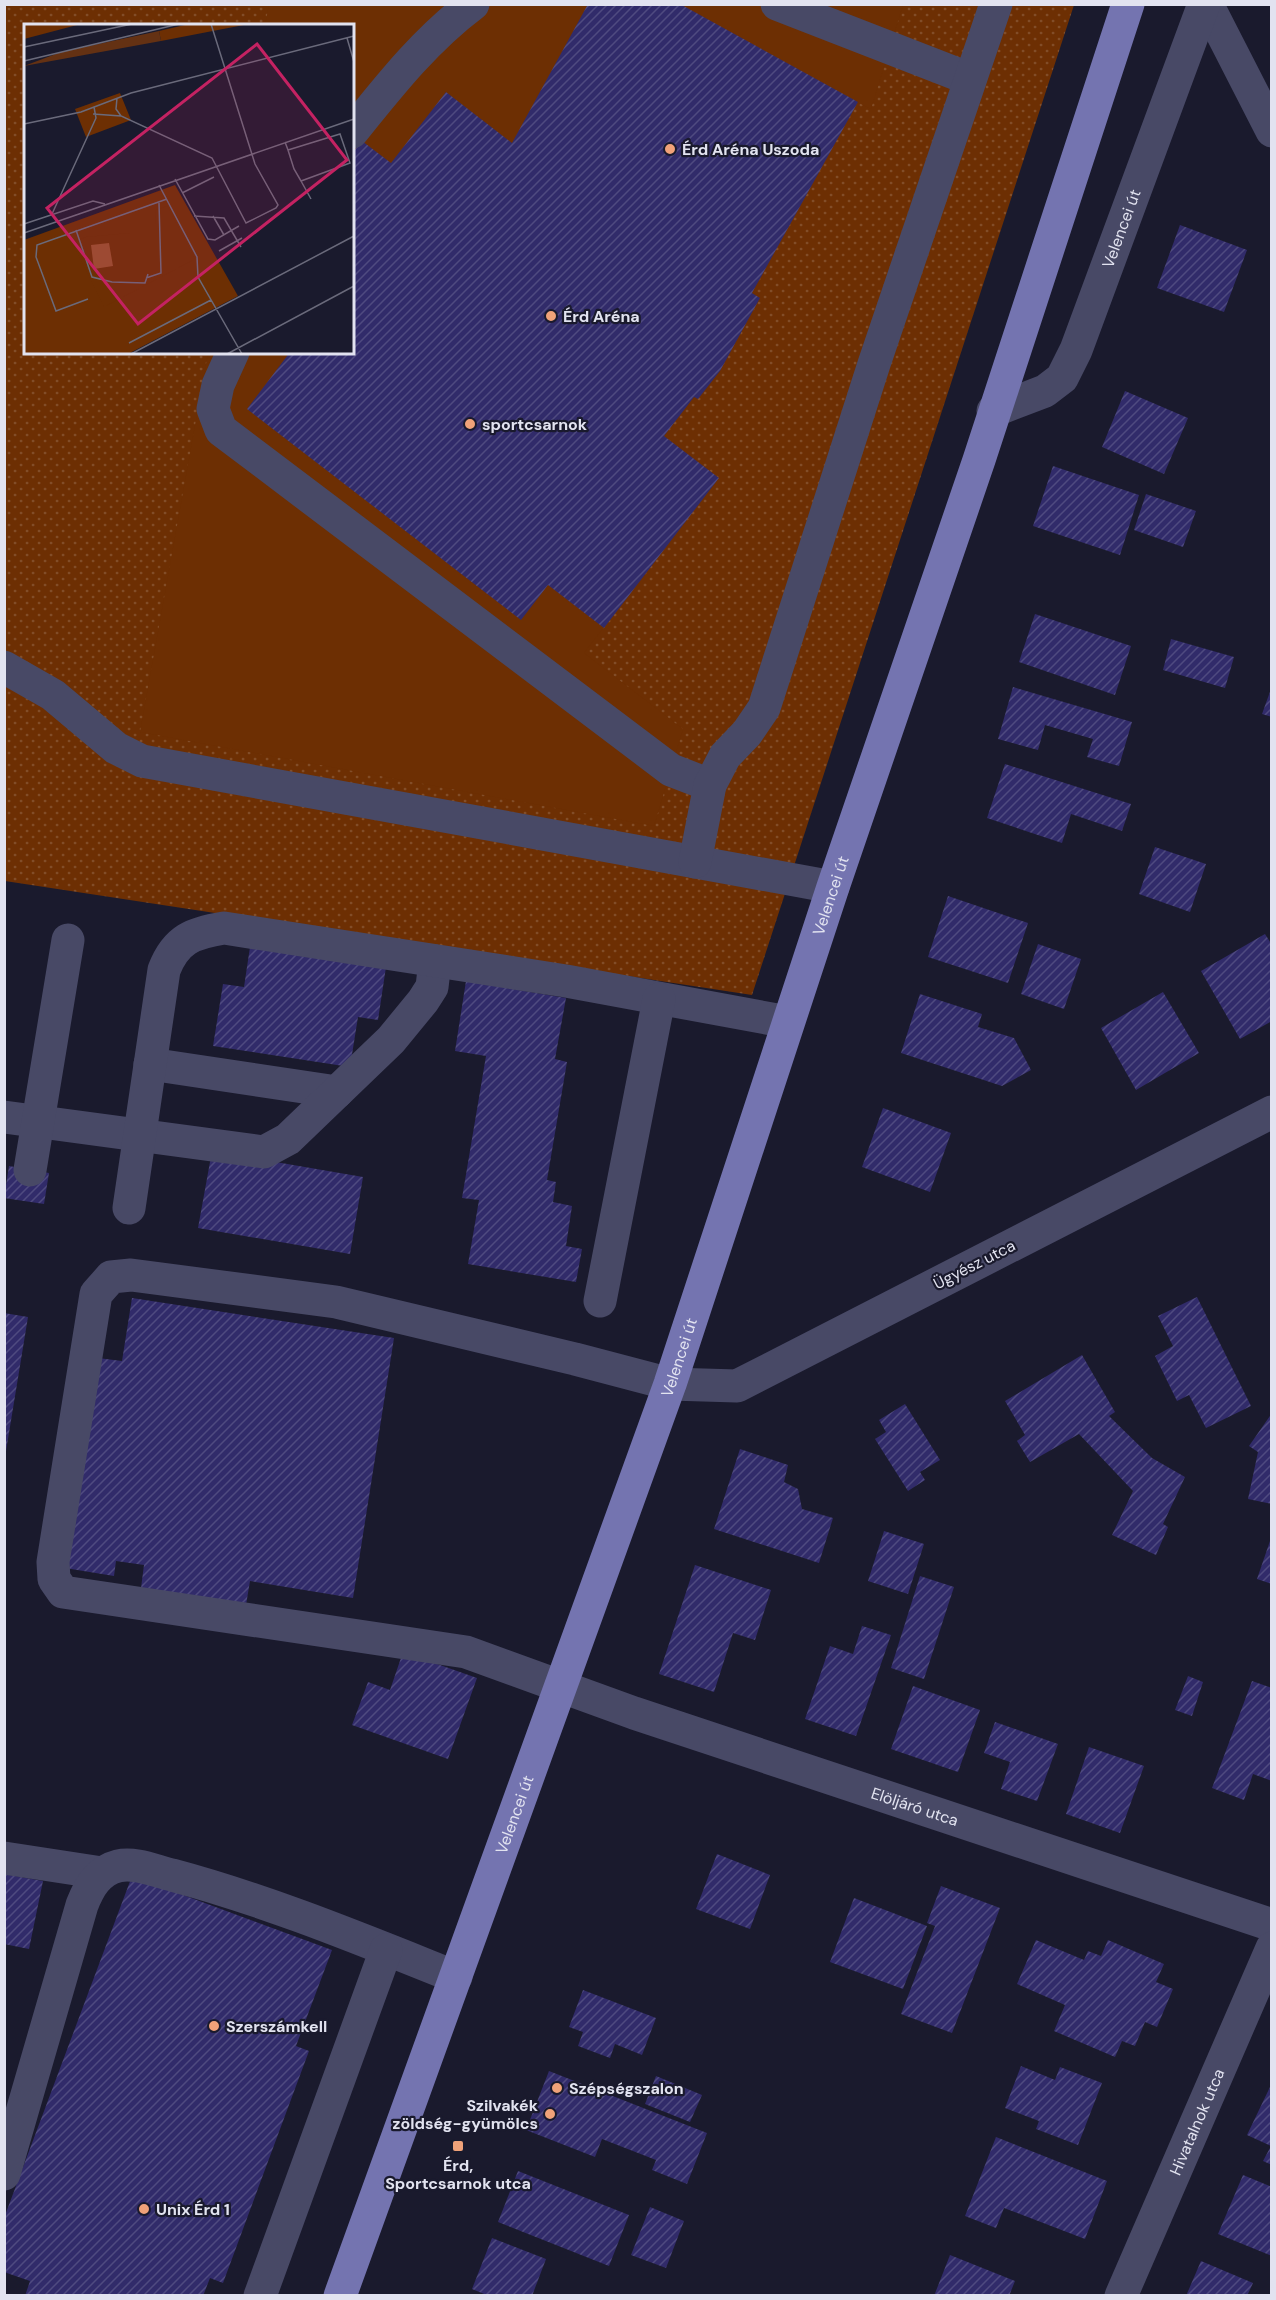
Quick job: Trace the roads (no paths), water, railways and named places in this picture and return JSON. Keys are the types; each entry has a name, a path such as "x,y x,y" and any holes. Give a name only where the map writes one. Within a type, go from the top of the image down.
{"main road":[{"name":"Velencei út","path":"340,2295 669,1384 833,887 979,460 993,411 1128,4"}],"street":[{"path":"354,129 422,48 473,4"},
{"path":"777,4 970,79"},
{"path":"695,862 710,785 725,756 747,733 764,708 874,364 996,4"},
{"path":"1206,4 1272,132"},
{"name":"Velencei út","path":"993,411 1045,391 1062,378 1072,360 1206,4"},
{"path":"232,354 218,385 213,409 220,430 670,770 710,785"},
{"path":"4,667 53,695 116,748 142,761 833,887"},
{"path":"129,1208 164,970 170,954 184,940 202,931 224,928 566,981 788,1022"},
{"path":"30,1170 68,940"},
{"path":"4,1117 264,1152 288,1138 391,1040 432,987 435,961"},
{"path":"600,1301 659,999"},
{"path":"150,1064 337,1092"},
{"name":"Ügyész utca","path":"560,1687 466,1652 63,1592 54,1579 53,1562 96,1294 111,1277 131,1275 336,1302 669,1384 737,1386 1272,1112"},
{"name":"Elöljáró utca","path":"560,1687 1272,1925"},
{"path":"4,1858 102,1873"},
{"path":"4,2174 82,1905 90,1886 102,1873 118,1866 136,1866 225,1889 456,1977"},
{"name":"Hivatalnok utca","path":"1121,2295 1272,1948"},
{"path":"260,2295 386,1950"}],"place":[{"name":"Érd Aréna Uszoda","path":"670,149"},
{"name":"Érd Aréna","path":"551,316"},
{"name":"sportcsarnok","path":"470,424"},
{"name":"Szerszámkell","path":"214,2026"},
{"name":"Szépségszalon","path":"557,2088"},
{"name":"Szilvakék zöldség-gyümölcs","path":"550,2114"},
{"name":"Érd, Sportcsarnok utca","path":"458,2146"},
{"name":"Unix Érd 1","path":"144,2209"}]}
